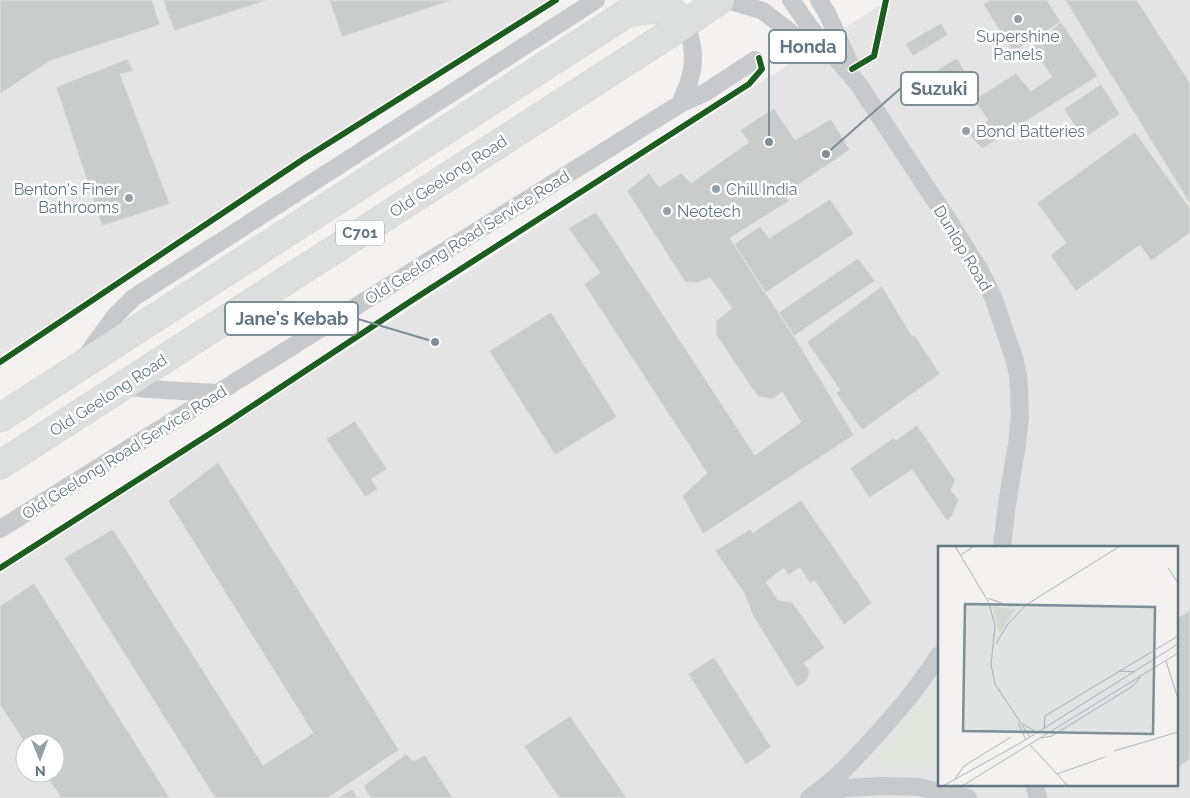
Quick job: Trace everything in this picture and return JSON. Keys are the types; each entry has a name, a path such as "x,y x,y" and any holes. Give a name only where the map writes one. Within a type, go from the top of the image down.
{"main road":[{"name":"Old Geelong Road","path":"0,465 720,0"},
{"path":"636,7 649,10 667,10 677,15 686,23"},
{"name":"C701","path":"0,418 636,7"}],"street":[{"path":"77,368 115,316 133,298 596,0"},
{"path":"727,0 763,11 812,49 832,53"},
{"name":"Dunlop Road","path":"791,0 809,26 860,85 979,269 993,297 1018,375 1020,417 1018,444 1007,504 1002,546"},
{"name":"Dunlop Road","path":"819,0 828,15 860,85"},
{"path":"680,104 690,78 693,59 692,41 686,23"},
{"path":"505,58 524,55 561,56"},
{"name":"Old Geelong Road Service Road","path":"0,529 680,104 706,92 755,60"},
{"path":"123,386 217,394"},
{"path":"992,546 1007,504"},
{"path":"811,797 846,768 881,730 905,703 938,656"},
{"path":"811,797 846,788 891,786 918,787 968,798"}],"shaded area":[{"path":"0,0 550,0 0,356"},
{"path":"888,0 1190,0 1190,798 0,798 0,574"},
{"path":"938,684 938,768 881,766 878,763 878,757 901,732"},
{"path":"993,786 1016,786 1017,788 1011,794"}],"building":[{"path":"0,0 152,0 160,25 50,61 0,94"},
{"path":"163,0 268,0 174,31"},
{"path":"329,0 453,0 342,37"},
{"path":"990,0 1047,0 1061,22 1013,52 983,4"},
{"path":"1065,0 1137,0 1190,83 1190,204"},
{"path":"1061,22 1098,76 982,149 969,134 988,120 974,100 1016,73 1031,91 1052,77 1032,47"},
{"path":"941,23 948,35 913,56 905,44"},
{"path":"957,58 969,78 934,99 922,79"},
{"path":"127,59 134,71 120,74 170,204 102,226 56,87"},
{"path":"1101,84 1120,114 1083,139 1064,109"},
{"path":"774,108 795,140 831,119 850,150 784,194 789,201 730,238 794,336 854,435 703,534 682,496 707,473 584,284 600,273 568,228 596,212 755,455 801,422 782,392 773,399 758,397 716,335 716,321 732,308 710,278 697,283 685,282 627,191 649,173 659,187 681,173 691,183 749,142 740,130"},
{"path":"1135,132 1190,208 1190,233 1151,261 1140,245 1076,291 1050,255 1066,243 1037,203"},
{"path":"830,199 854,234 765,293 734,244 760,226 769,238"},
{"path":"858,258 875,281 794,336 778,313"},
{"path":"882,286 912,336 914,334 940,374 862,430 836,393 840,390 807,342"},
{"path":"551,312 617,417 555,455 489,351"},
{"path":"355,421 387,469 371,479 378,489 365,497 326,439"},
{"path":"917,425 955,480 951,491 959,499 953,515 947,521 912,470 869,498 850,468 893,438 896,440"},
{"path":"218,462 399,750 328,798 215,798 64,558 113,529 263,765 313,733 168,501"},
{"path":"801,500 872,603 844,625 815,581 810,583 800,568 788,575 784,568 766,582 778,600 792,602 825,648 804,663 810,671 807,681 797,687 753,616 744,593 715,551 750,529 753,533"},
{"path":"34,583 170,798 61,798 51,783 65,783 65,733 18,733 0,705 0,606"},
{"path":"1190,610 1190,759 1178,768 1178,618"},
{"path":"714,657 771,747 746,765 688,674"},
{"path":"570,716 627,798 559,798 524,746"},
{"path":"406,754 413,761 425,755 453,798 370,798 363,786"},
{"path":"352,789 358,798 337,798"}],"cycle path":[{"path":"0,362 305,158 556,0"},
{"path":"852,69 874,56 886,0"},
{"path":"0,568 749,84 762,69 759,58"}],"place":[{"name":"Supershine Panels","path":"1018,19"},
{"name":"Bond Batteries","path":"966,131"},
{"name":"Honda","path":"769,142"},
{"name":"Suzuki","path":"826,154"},
{"name":"Chill India","path":"716,189"},
{"name":"Benton's Finer Bathrooms","path":"129,198"},
{"name":"Neotech","path":"667,211"},
{"name":"Jane's Kebab","path":"435,342"}]}
